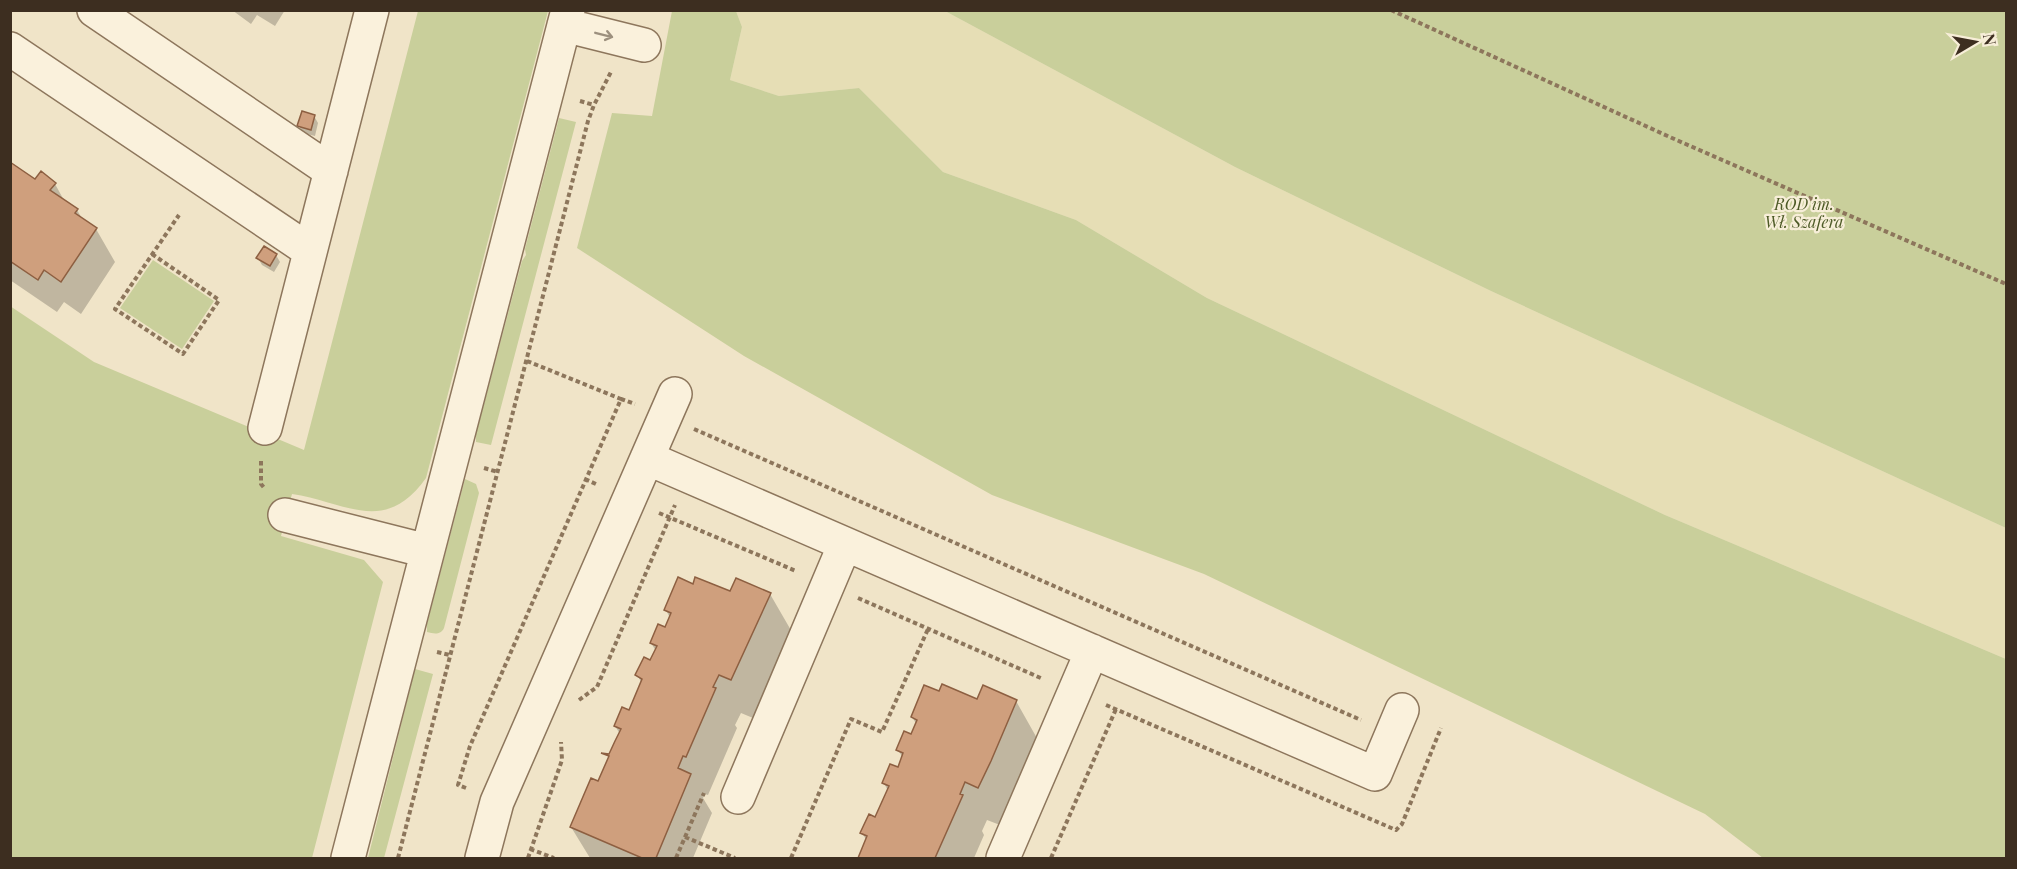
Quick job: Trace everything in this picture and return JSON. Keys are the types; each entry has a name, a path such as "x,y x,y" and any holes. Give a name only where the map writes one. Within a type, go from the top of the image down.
{"street":[{"path":"94,10 331,171"},
{"path":"265,428 372,10"},
{"path":"348,858 566,18 644,45"},
{"path":"10,49 310,251"},
{"path":"482,858 497,802 675,393"},
{"path":"647,458 1375,774 1402,710"},
{"path":"285,515 427,551"},
{"path":"738,797 845,544"},
{"path":"1003,858 1092,651"}],"path":[{"path":"1390,10 1672,138 2007,284"},
{"path":"398,858 588,121 614,65"},
{"path":"152,255 219,300 183,354 115,309 179,214"},
{"path":"527,361 621,399"},
{"path":"265,428 260,451 261,484 276,508 285,515"},
{"path":"578,701 597,687 670,518"},
{"path":"790,858 851,719 882,732 928,629"},
{"path":"1051,858 1116,709"},
{"path":"528,858 562,760 561,741"},
{"path":"676,858 703,793"},
{"path":"685,837 735,858"},
{"path":"530,849 554,858"}],"shaded area":[{"path":"736,11 945,11 1235,167 1491,291 2006,528 2006,659 1665,515 1207,298 1076,220 943,172 859,88 779,96 730,80 742,27"}],"green space":[{"path":"418,11 548,11 426,478 411,496 395,506 380,511 347,508 292,494 281,536 364,560 383,582 312,858 11,858 10,306 94,362 304,450"},
{"path":"672,11 736,11 742,27 730,80 779,96 859,88 943,172 1076,220 1207,298 1665,515 2006,659 2006,858 1763,858 1705,814 1204,574 992,495 744,356 577,248 612,113 652,116"},
{"name":"ROD im. Wł. Szafera","path":"945,11 2006,11 2006,528 1491,291 1235,167"},
{"path":"559,118 576,122 491,445 476,442 476,434 522,261 526,255 525,249"},
{"path":"153,260 214,301 182,349 120,308"},
{"path":"465,479 476,484 479,493 444,628 439,633 430,633 427,632 427,624"},
{"path":"415,669 433,674 384,858 368,858"}],"building":[{"path":"302,111 315,115 311,130 297,126"},
{"path":"10,162 35,179 41,171 56,183 50,190 78,209 75,213 97,228 61,282 44,270 38,280 10,261"},
{"path":"264,246 277,254 270,266 256,258"},
{"path":"678,577 693,584 695,577 730,591 736,578 771,593 731,680 719,675 713,687 716,688 686,757 683,756 678,768 691,774 656,858 642,858 570,827 591,778 598,781 609,756 601,753 609,754 621,729 614,726 622,707 629,710 642,679 635,675 644,657 650,660 657,646 650,643 658,624 665,627 671,613 664,610"},
{"path":"942,684 977,699 983,685 1017,700 978,788 965,782 960,794 963,795 935,858 858,858 867,836 860,833 869,814 875,817 889,786 882,783 890,764 898,767 903,753 896,750 904,731 911,734 917,720 911,717 924,685 939,691"}]}
